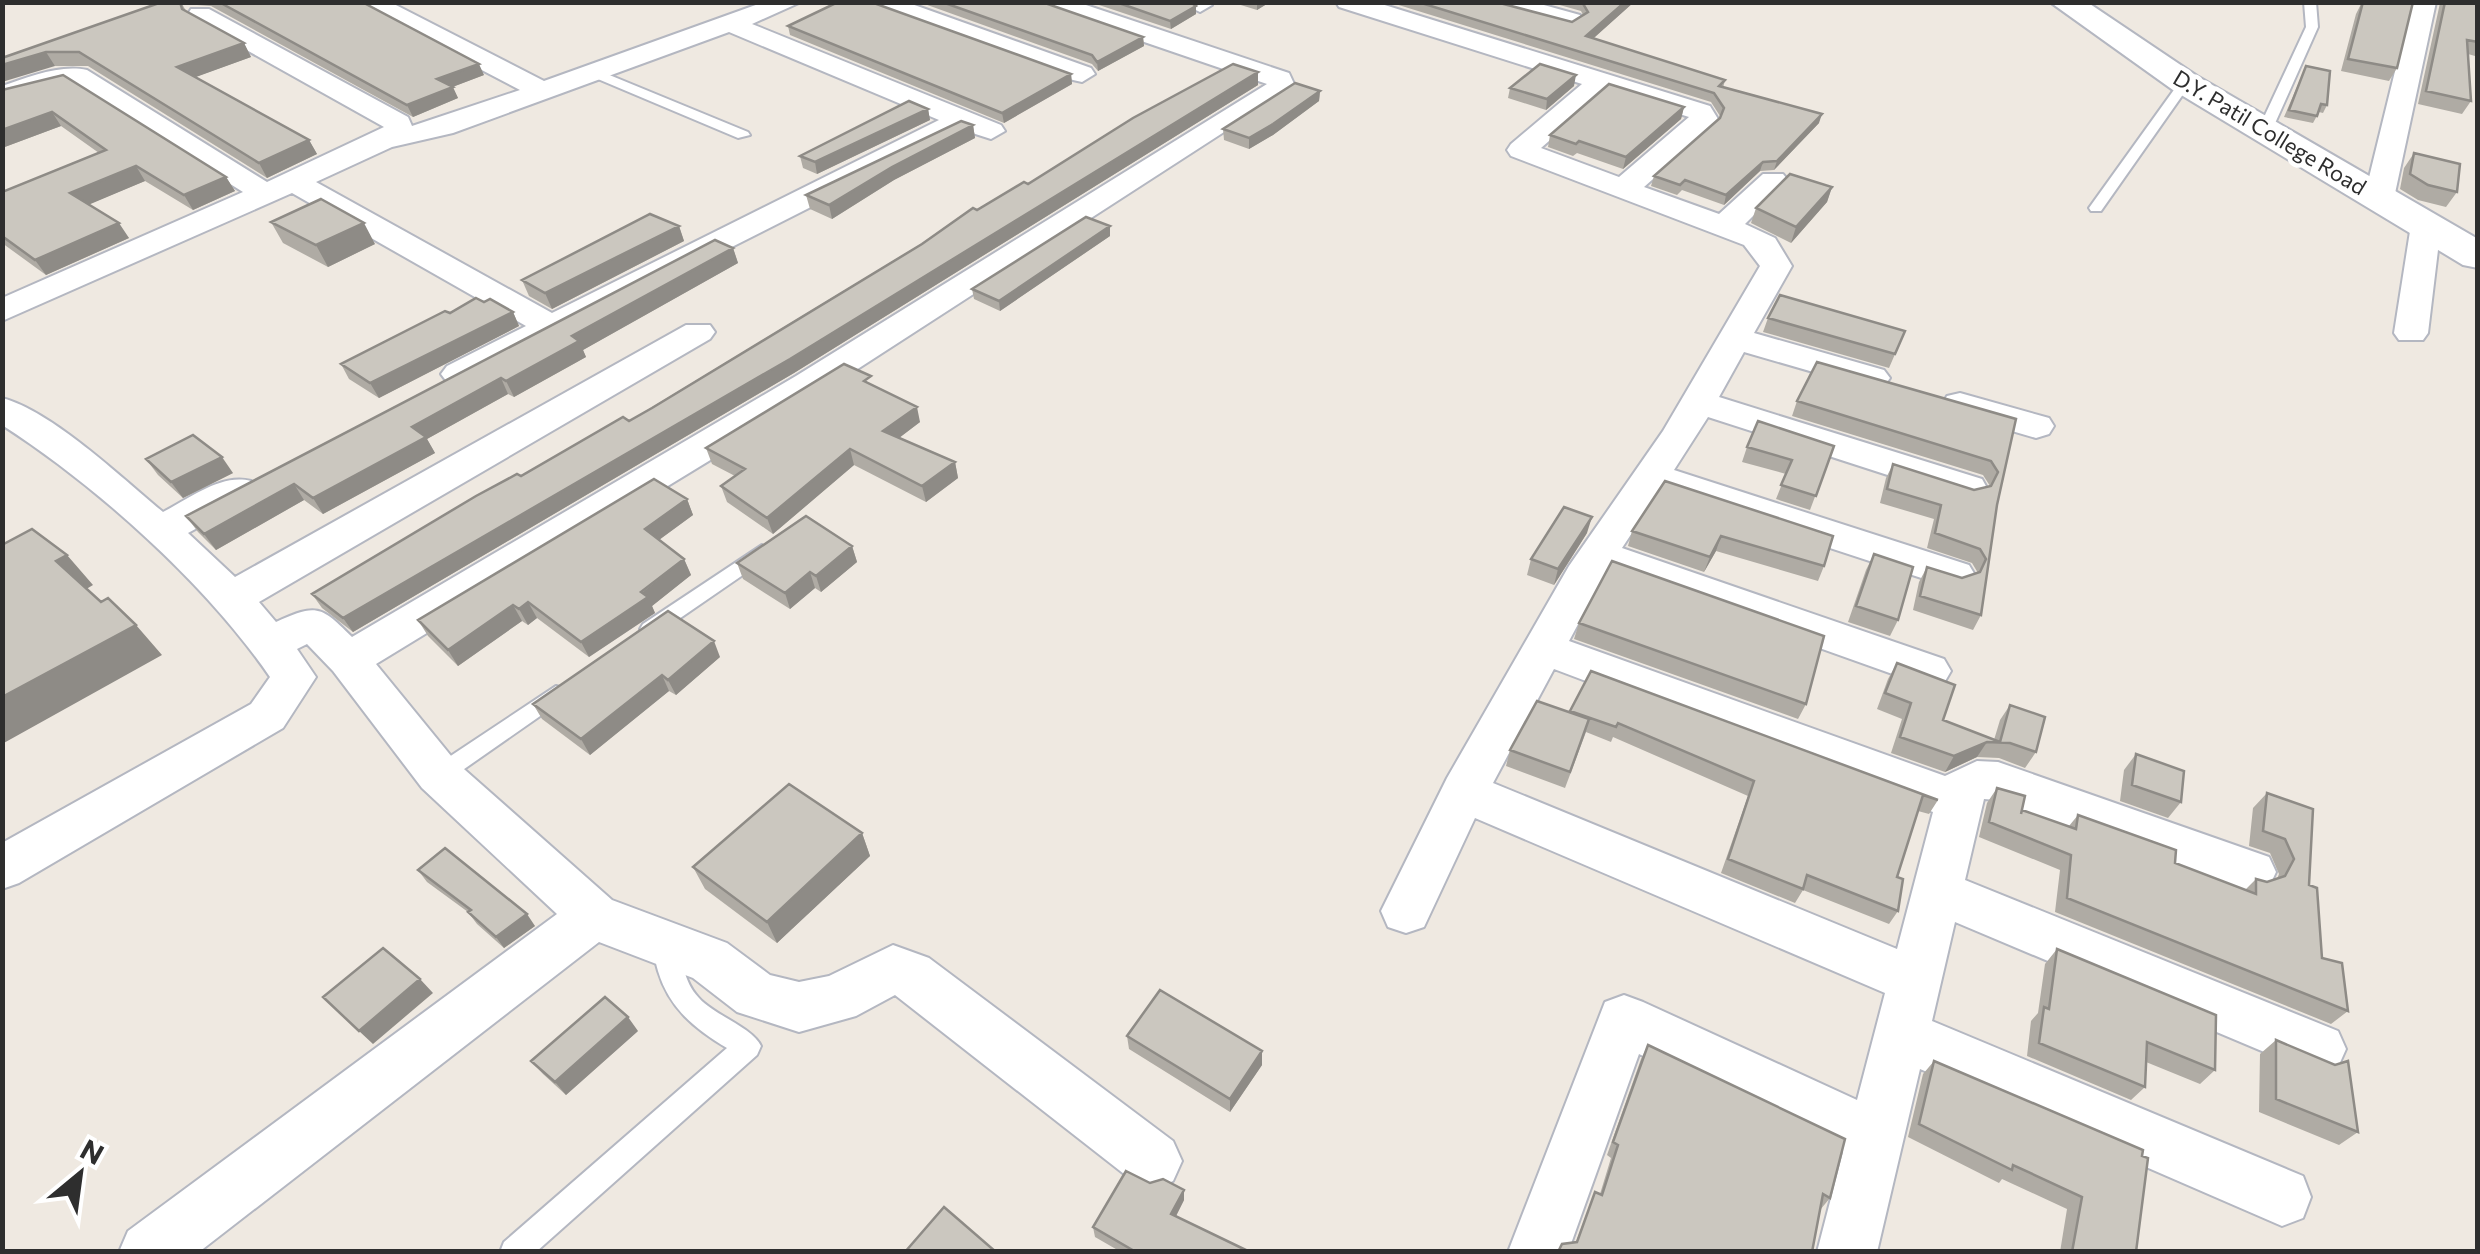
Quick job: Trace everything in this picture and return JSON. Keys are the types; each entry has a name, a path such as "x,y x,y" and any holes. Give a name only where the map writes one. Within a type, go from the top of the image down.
{"street":[{"path":"2,311 383,141 443,127 788,2"},
{"path":"881,2 1082,74"},
{"path":"348,660 809,384 1282,86 1280,79 1051,2"},
{"path":"1348,2 1700,112 1704,119 1631,180 1627,186 1630,192"},
{"path":"1502,2 1571,20"},
{"name":"D.Y. Patil College Road","path":"2066,2 2185,83 2478,256"},
{"path":"2379,198 2418,14 2424,2"},
{"path":"378,6 541,90"},
{"path":"200,14 398,124 400,129 383,141"},
{"path":"729,23 991,131"},
{"path":"2,96 40,82 78,76 277,186 551,326"},
{"path":"1406,911 1464,792 1597,554 1698,402 1776,266 1754,238 1521,150 1603,80"},
{"path":"432,388 963,120"},
{"path":"1724,226 1773,180"},
{"path":"2411,333 2426,225"},
{"path":"234,598 698,332"},
{"path":"1734,338 2036,426"},
{"path":"1698,402 1968,488"},
{"path":"2,410 49,436 160,530 234,598 294,677 267,716 2,868"},
{"path":"1650,476 1955,575"},
{"path":"160,530 262,477"},
{"path":"1597,554 1929,671"},
{"path":"271,643 312,623 348,660 438,775 594,916 666,948 709,960 756,995 799,1006 837,1000 893,969 910,975 1154,1161"},
{"path":"1545,649 1958,801"},
{"path":"1854,1249 1875,1138 1963,788 1977,780 1998,781 2251,872"},
{"path":"1464,792 1914,981"},
{"path":"1936,891 2319,1049"},
{"path":"149,1252 594,916"},
{"path":"1538,1252 1624,1020 1875,1138"},
{"path":"1900,1034 2282,1197"}],"lane":[{"path":"2265,130 2312,28 2310,2"},
{"path":"590,72 743,135"},
{"path":"2096,208 2185,83"},
{"path":"634,640 781,540"},
{"path":"438,775 569,686"},
{"path":"514,1252 748,1046 700,1018 669,978 666,948"}],"building":[{"path":"162,2 180,2 182,9 244,43 177,67 309,140 259,163 79,52 46,52 2,65 2,58"},
{"path":"219,2 362,2 479,64 437,79 453,87 407,105"},
{"path":"838,2 871,2 1071,74 1002,113 788,26"},
{"path":"942,2 1042,2 1143,37 1097,62 1092,55"},
{"path":"1116,2 1190,2 1196,6 1170,21"},
{"path":"1418,2 1496,2 1572,22 1588,12 1582,2 1625,2 1586,36 1725,80 1719,86 1822,114 1777,161 1763,162 1726,195 1685,180 1680,185 1654,176 1720,118 1724,108 1714,93"},
{"path":"2363,2 2413,2 2397,68 2348,59"},
{"path":"2445,2 2478,2 2478,42 2467,40 2471,101 2426,91"},
{"path":"1233,64 1258,72 790,359 343,618 312,594 476,496 517,474 521,476 623,417 629,421 652,408 922,244 973,208 977,210 1024,182 1028,184 1133,118"},
{"path":"1540,64 1576,75 1547,99 1510,88"},
{"path":"2306,66 2330,71 2327,105 2321,104 2317,116 2289,110"},
{"path":"63,75 226,177 184,195 136,166 70,193 119,223 35,260 2,236 2,192 106,150 52,112 2,130 2,90"},
{"path":"1295,83 1320,91 1249,138 1223,129"},
{"path":"1609,84 1684,107 1626,157 1550,135"},
{"path":"909,101 928,109 815,162 800,156"},
{"path":"961,121 973,125 829,205 806,195"},
{"path":"2414,153 2460,164 2457,192 2428,185 2410,174"},
{"path":"1790,174 1832,187 1796,227 1756,208"},
{"path":"321,199 364,223 316,245 271,222"},
{"path":"650,214 679,226 545,293 522,280"},
{"path":"1086,217 1110,226 999,301 972,289"},
{"path":"715,240 733,248 572,336 579,341 412,427 426,437 313,498 294,484 204,534 186,516"},
{"path":"1780,295 1905,331 1895,354 1768,318"},
{"path":"476,298 484,302 490,299 513,312 370,383 341,364 445,311 450,313"},
{"path":"1817,362 2016,419 1997,505 1981,615 1920,596 1927,567 1962,578 1980,572 1986,559 1980,549 1935,533 1941,505 1887,489 1893,464 1974,490 1991,486 1998,472 1991,461 1797,401"},
{"path":"844,364 871,376 864,381 917,407 883,431 955,462 922,486 850,449 767,518 721,486 745,469 706,448"},
{"path":"1758,421 1834,446 1816,496 1781,485 1792,460 1747,447"},
{"path":"193,435 222,457 171,482 146,459"},
{"path":"654,479 687,499 645,529 684,559 641,592 648,597 581,642 528,602 519,609 513,605 448,650 418,620"},
{"path":"1665,481 1833,536 1824,566 1721,536 1710,557 1632,531"},
{"path":"1564,507 1592,517 1558,569 1531,559"},
{"path":"806,516 852,546 816,576 810,572 785,593 737,563"},
{"path":"32,529 67,555 56,561 101,602 108,598 136,625 2,697 2,545"},
{"path":"1874,554 1913,567 1898,620 1856,606"},
{"path":"1612,561 1824,636 1806,704 1579,623"},
{"path":"668,611 714,641 668,680 662,675 581,739 533,704"},
{"path":"1897,663 1955,685 1943,720 2000,742 2010,705 2045,717 2036,752 2010,743 1987,742 1954,756 1900,737 1911,703 1885,693"},
{"path":"1591,671 1938,800 1923,795 1897,877 1903,879 1898,911 1807,875 1803,889 1728,859 1754,781 1618,723 1616,727 1570,711"},
{"path":"1537,701 1589,719 1570,772 1510,750"},
{"path":"2136,754 2184,771 2181,802 2132,785"},
{"path":"789,784 862,833 767,922 693,867"},
{"path":"1997,788 2025,796 2021,814 2022,810 2076,829 2078,815 2176,850 2175,863 2256,894 2256,879 2267,882 2285,876 2294,859 2285,839 2263,831 2267,793 2313,809 2309,885 2317,888 2322,958 2342,963 2348,1011 2067,898 2071,855 1989,822"},
{"path":"445,848 527,914 496,937 468,912 471,910 418,870"},
{"path":"383,948 420,979 359,1031 323,997"},
{"path":"2057,949 2216,1015 2215,1070 2147,1042 2145,1087 2039,1043 2044,1007 2049,1009"},
{"path":"1160,990 1262,1051 1230,1099 1127,1036"},
{"path":"605,997 628,1017 555,1082 531,1061"},
{"path":"2276,1040 2335,1065 2348,1061 2358,1132 2276,1099"},
{"path":"1648,1045 1845,1139 1830,1198 1823,1194 1812,1252 1558,1252 1562,1244 1577,1242 1595,1192 1602,1195 1618,1145 1613,1142"},
{"path":"1934,1061 2143,1150 2142,1156 2148,1158 2136,1252 2072,1252 2082,1197 2013,1165 2012,1170 1919,1124"},
{"path":"1126,1171 1150,1183 1163,1179 1184,1190 1171,1214 1250,1252 1136,1252 1093,1227"},
{"path":"944,1207 996,1252 905,1252"}]}
